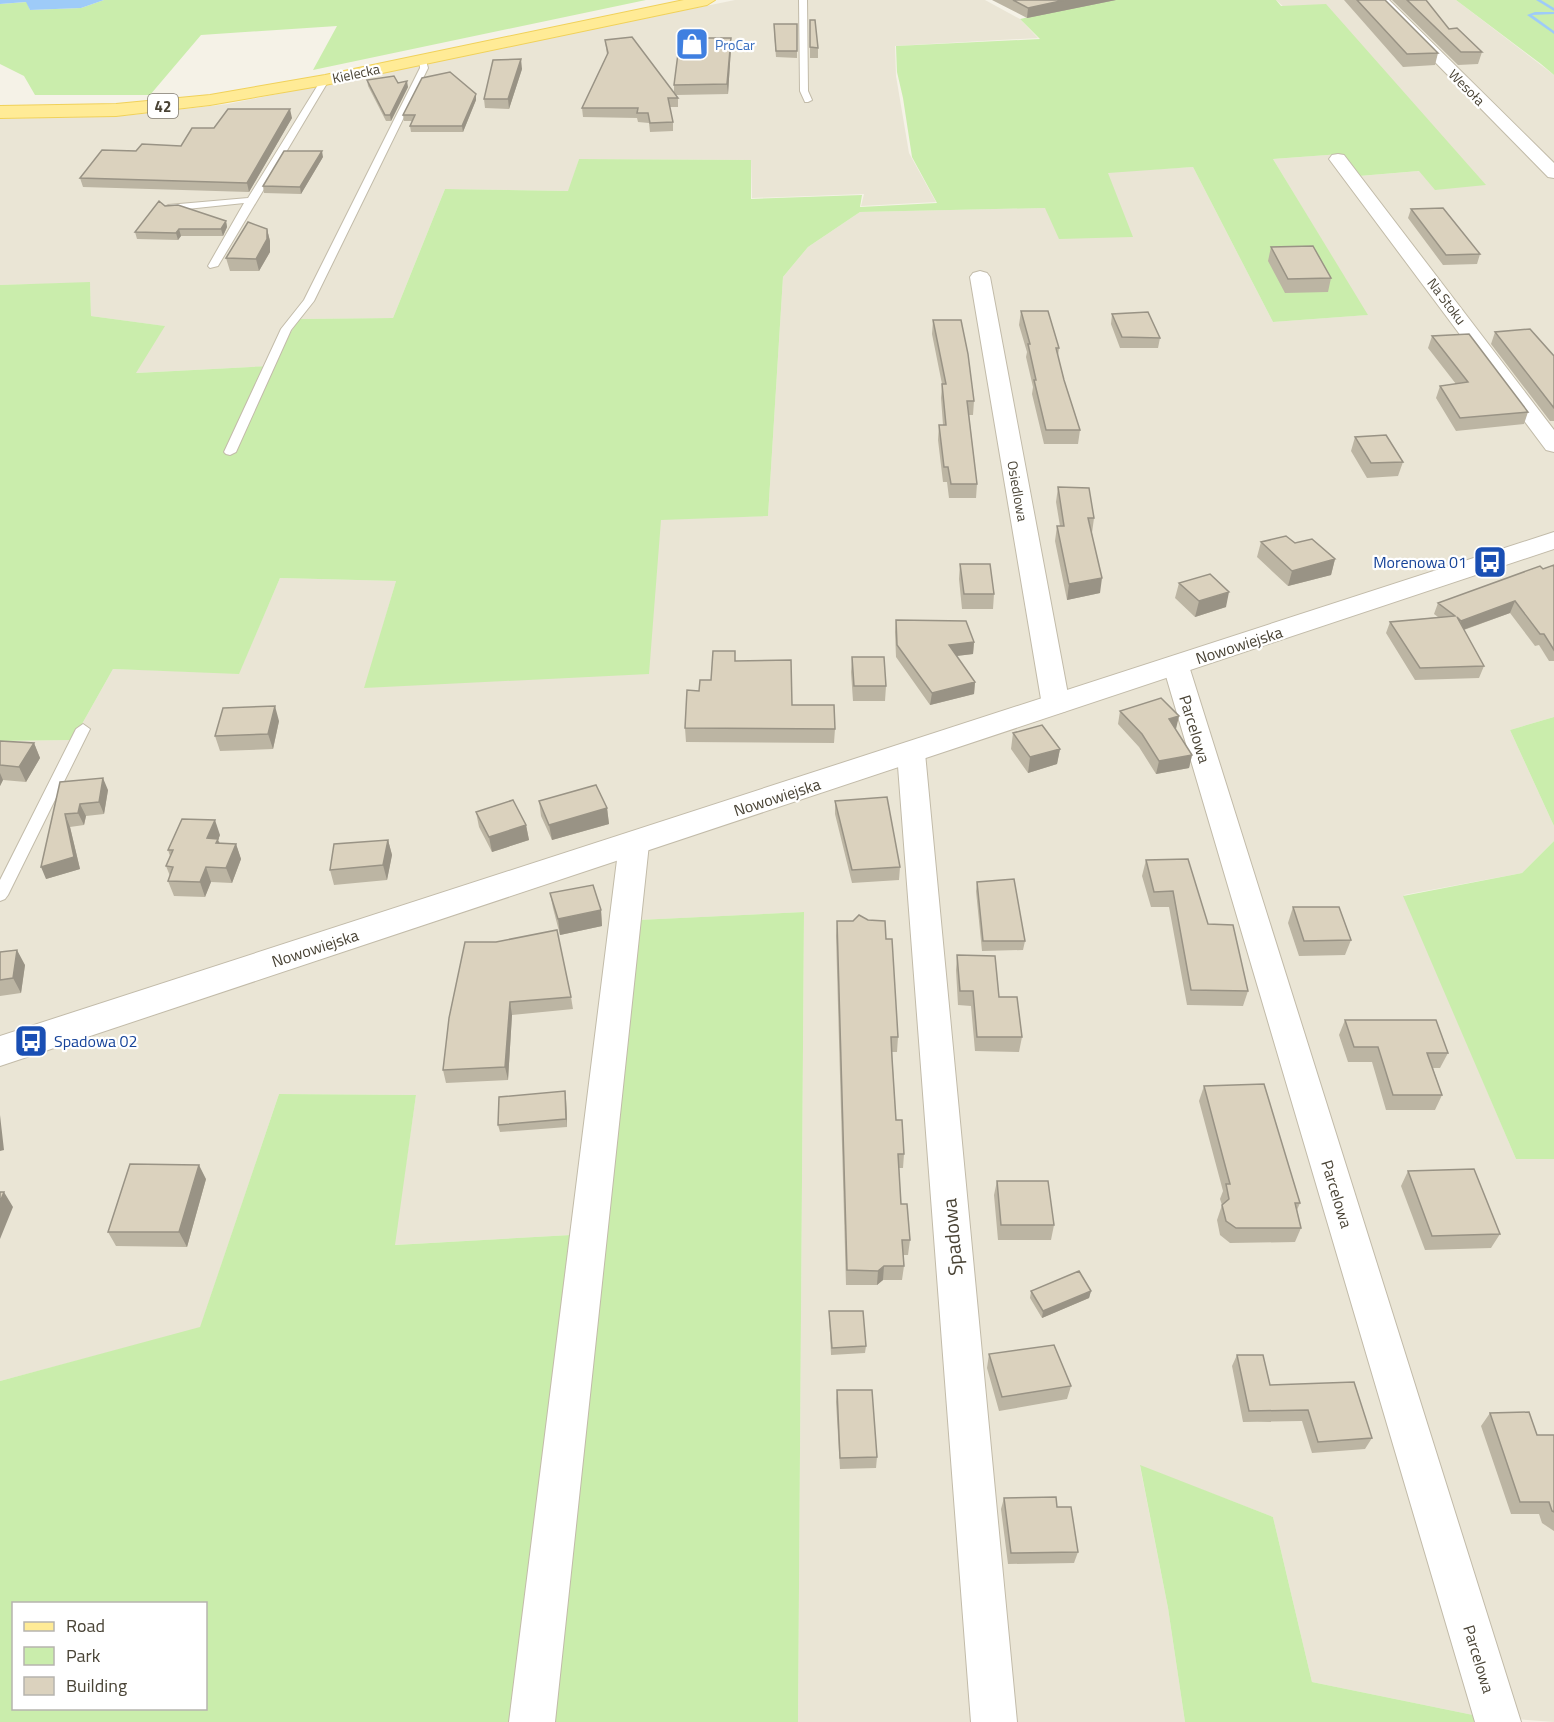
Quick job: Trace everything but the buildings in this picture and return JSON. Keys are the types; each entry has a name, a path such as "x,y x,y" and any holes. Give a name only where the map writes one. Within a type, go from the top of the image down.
{"main road":[{"name":"Kielecka","path":"0,111 159,107 269,91 707,0"}],"street":[{"name":"Wesoła","path":"1380,0 1554,173"},
{"name":"Na Stoku","path":"1338,159 1404,243 1554,445"},
{"name":"Osiedlowa","path":"980,277 1056,705"},
{"name":"Nowowiejska","path":"0,1051 1554,540"},
{"name":"Parcelowa","path":"1176,666 1498,1722"},
{"name":"Spadowa","path":"910,753 994,1722"},
{"path":"532,1722 634,844"}],"lane":[{"path":"803,0 804,91 808,100"},
{"path":"230,452 286,329 309,301 424,68 422,60"},
{"path":"213,266 325,80"},
{"path":"168,208 251,200"},
{"path":"0,895 83,729"}],"shaded area":[{"path":"735,0 985,0 1020,19 1038,38 895,46 896,76 909,153 936,202 861,206 864,194 752,198 751,160 579,159 569,191 445,189 393,318 299,319 271,366 135,373 164,326 91,316 90,283 0,285 0,119 122,116 228,104"},
{"path":"1276,0 1456,0 1554,75 1554,717 1510,730 1554,826 1554,841 1522,873 1404,895 1516,1159 1554,1159 1554,1722 1478,1716 1312,1682 1273,1517 1140,1466 1168,1608 1185,1722 798,1722 804,912 638,920 607,1233 394,1245 416,1095 279,1094 200,1328 0,1381 0,741 73,740 113,669 239,673 280,578 396,581 365,688 661,519 768,516 783,277 808,247 860,212 1045,208 1132,237 1107,172 1193,167 1273,322 1367,315 1273,159 1341,154 1359,176 1420,171 1485,185"}],"green space":[{"path":"104,0 646,0 313,70 337,26 201,35 150,95 35,95 24,76 0,64 0,4 27,2 30,10 81,8"},
{"path":"1106,0 1276,0 1281,6 1326,4 1486,185 1435,190 1419,171 1359,176 1341,154 1273,159 1368,315 1273,322 1193,167 1108,173 1133,237 1059,239 1045,208 860,212 808,247 783,277 768,516 661,520 649,674 364,688 396,581 280,578 239,674 113,669 73,740 0,741 0,285 90,282 91,316 165,326 136,373 270,366 299,319 393,318 445,189 568,191 579,159 751,160 751,199 862,195 860,207 937,203 912,157 897,72 896,46 1040,39 1020,19"},
{"path":"1456,0 1554,0 1554,75 1541,64"},
{"path":"1554,717 1554,826 1510,730"},
{"path":"1554,841 1554,1159 1516,1159 1403,896 1522,873"},
{"path":"804,912 798,1722 0,1722 0,1381 200,1327 279,1094 416,1095 395,1245 607,1233 638,920"},
{"path":"1140,1465 1273,1517 1312,1682 1478,1716 1480,1722 1185,1722 1168,1608"}],"water":[{"path":"0,0 104,0 81,8 30,10 26,2 0,4"}],"waterway":[{"path":"1538,0 1554,10"},
{"path":"1554,13 1529,15 1554,33"}],"place":[{"name":"ProCar","path":"692,44"},
{"name":"Morenowa 01","path":"1490,562"},
{"name":"Spadowa 02","path":"31,1041"}]}
